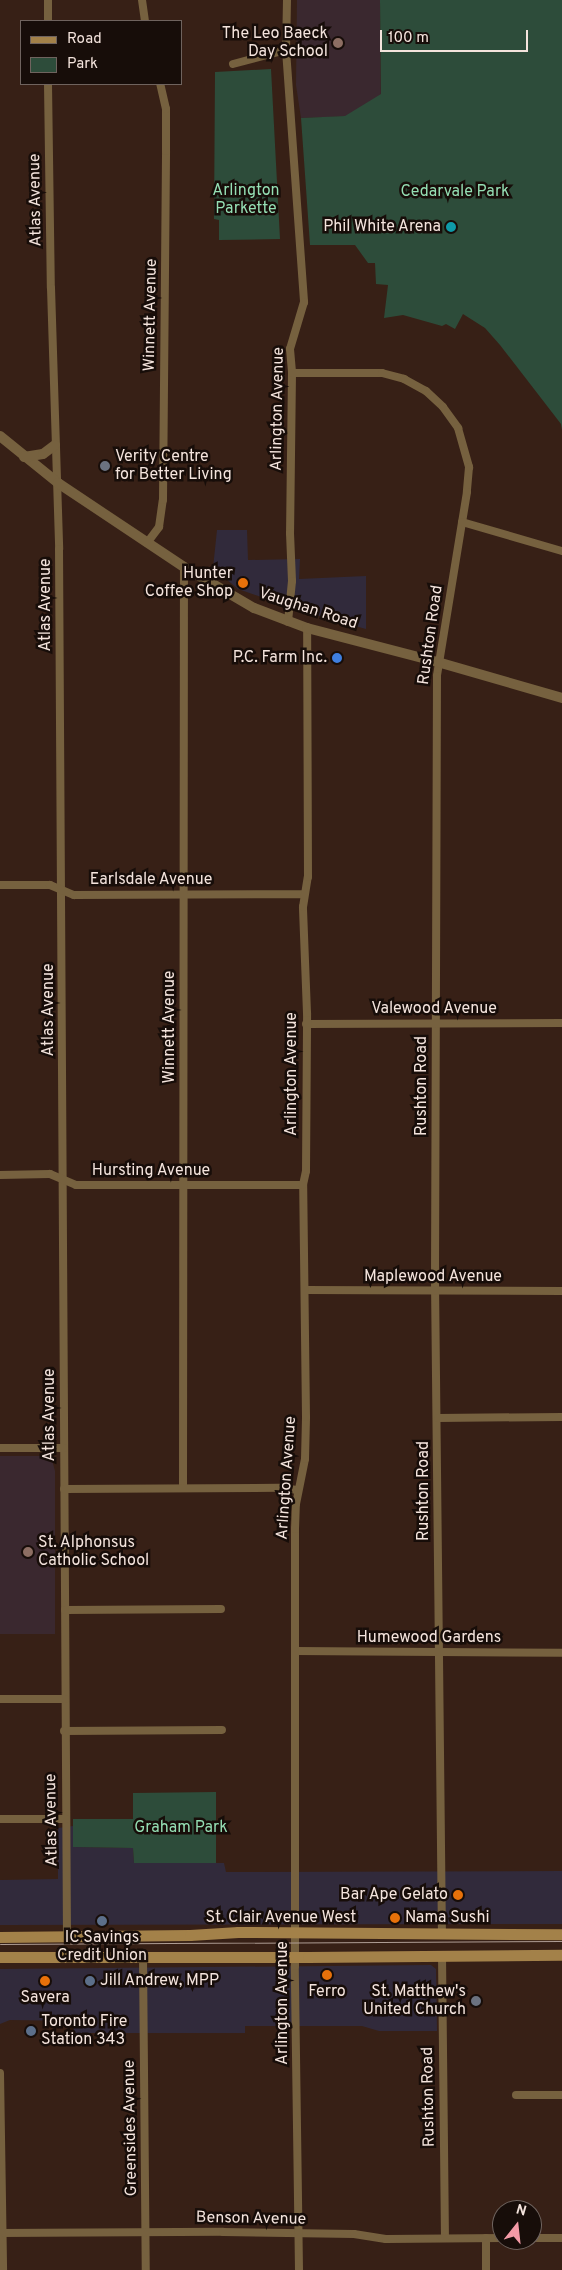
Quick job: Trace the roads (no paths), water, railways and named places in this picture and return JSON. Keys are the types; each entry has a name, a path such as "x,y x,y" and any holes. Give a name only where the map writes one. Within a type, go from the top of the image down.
{"main road":[{"name":"St. Clair Avenue West","path":"0,1937 190,1935 238,1932 442,1935 562,1934"},
{"path":"0,1957 562,1955"}],"street":[{"path":"48,0 48,20"},
{"path":"142,0 145,20"},
{"name":"Arlington Avenue","path":"288,0 286,50 304,302 290,349 292,373 290,533 292,581 288,622"},
{"path":"234,64 286,50"},
{"name":"Atlas Avenue","path":"48,85 55,445 58,483 62,890 64,1731 67,1936"},
{"name":"Winnett Avenue","path":"147,543 159,527 163,500 166,109 160,85"},
{"name":"Rushton Road","path":"292,373 382,374 404,379 426,390 443,407 458,428 465,448 468,467 462,522 441,663 437,676 436,712 435,1290 438,1418 438,1652 442,1935"},
{"name":"Vaughan Road","path":"0,436 58,483 184,567 248,605 307,628 441,663 562,698"},
{"path":"24,457 43,454 55,445"},
{"path":"462,522 562,551"},
{"name":"Winnett Avenue","path":"183,1488 184,567"},
{"name":"Arlington Avenue","path":"299,2270 295,1529 298,1490 305,1459 303,1185 306,1171 304,894 308,877 307,628"},
{"name":"Earlsdale Avenue","path":"0,885 50,885 74,895 304,894"},
{"name":"Valewood Avenue","path":"306,1024 562,1023"},
{"name":"Hursting Avenue","path":"0,1175 50,1174 76,1185 303,1185"},
{"name":"Maplewood Avenue","path":"304,1290 562,1291"},
{"path":"438,1418 562,1417"},
{"path":"0,1448 64,1448"},
{"path":"64,1489 279,1488 298,1490"},
{"path":"65,1610 221,1609"},
{"name":"Humewood Gardens","path":"296,1652 562,1652"},
{"path":"0,1699 65,1699"},
{"path":"64,1731 222,1730"},
{"path":"0,1819 66,1819"},
{"name":"Rushton Road","path":"442,1955 445,2238"},
{"name":"Greensides Avenue","path":"143,1956 146,2270"},
{"path":"0,2072 3,2270"},
{"path":"516,2095 562,2096"},
{"name":"Benson Avenue","path":"1,2233 354,2234 386,2239 492,2238"},
{"path":"486,2238 486,2270"},
{"path":"542,2238 562,2238"}],"tram line":[{"path":"0,1944 562,1941"}],"place":[{"name":"The Leo Baeck Day School","path":"338,43"},
{"name":"Phil White Arena","path":"451,227"},
{"name":"Verity Centre for Better Living","path":"105,466"},
{"name":"Hunter Coffee Shop","path":"243,583"},
{"name":"P.C. Farm Inc.","path":"337,658"},
{"name":"St. Alphonsus Catholic School","path":"28,1552"},
{"name":"Bar Ape Gelato","path":"458,1895"},
{"name":"Nama Sushi","path":"395,1918"},
{"name":"IC Savings Credit Union","path":"102,1921"},
{"name":"Ferro","path":"327,1975"},
{"name":"Savera","path":"45,1981"},
{"name":"Jill Andrew, MPP","path":"90,1981"},
{"name":"St. Matthew's United Church","path":"476,2001"},
{"name":"Toronto Fire Station 343","path":"31,2031"}],"park label":[{"name":"Cedarvale Park","path":"455,192"},
{"name":"Arlington Parkette","path":"246,200"},
{"name":"Graham Park","path":"181,1828"}]}
